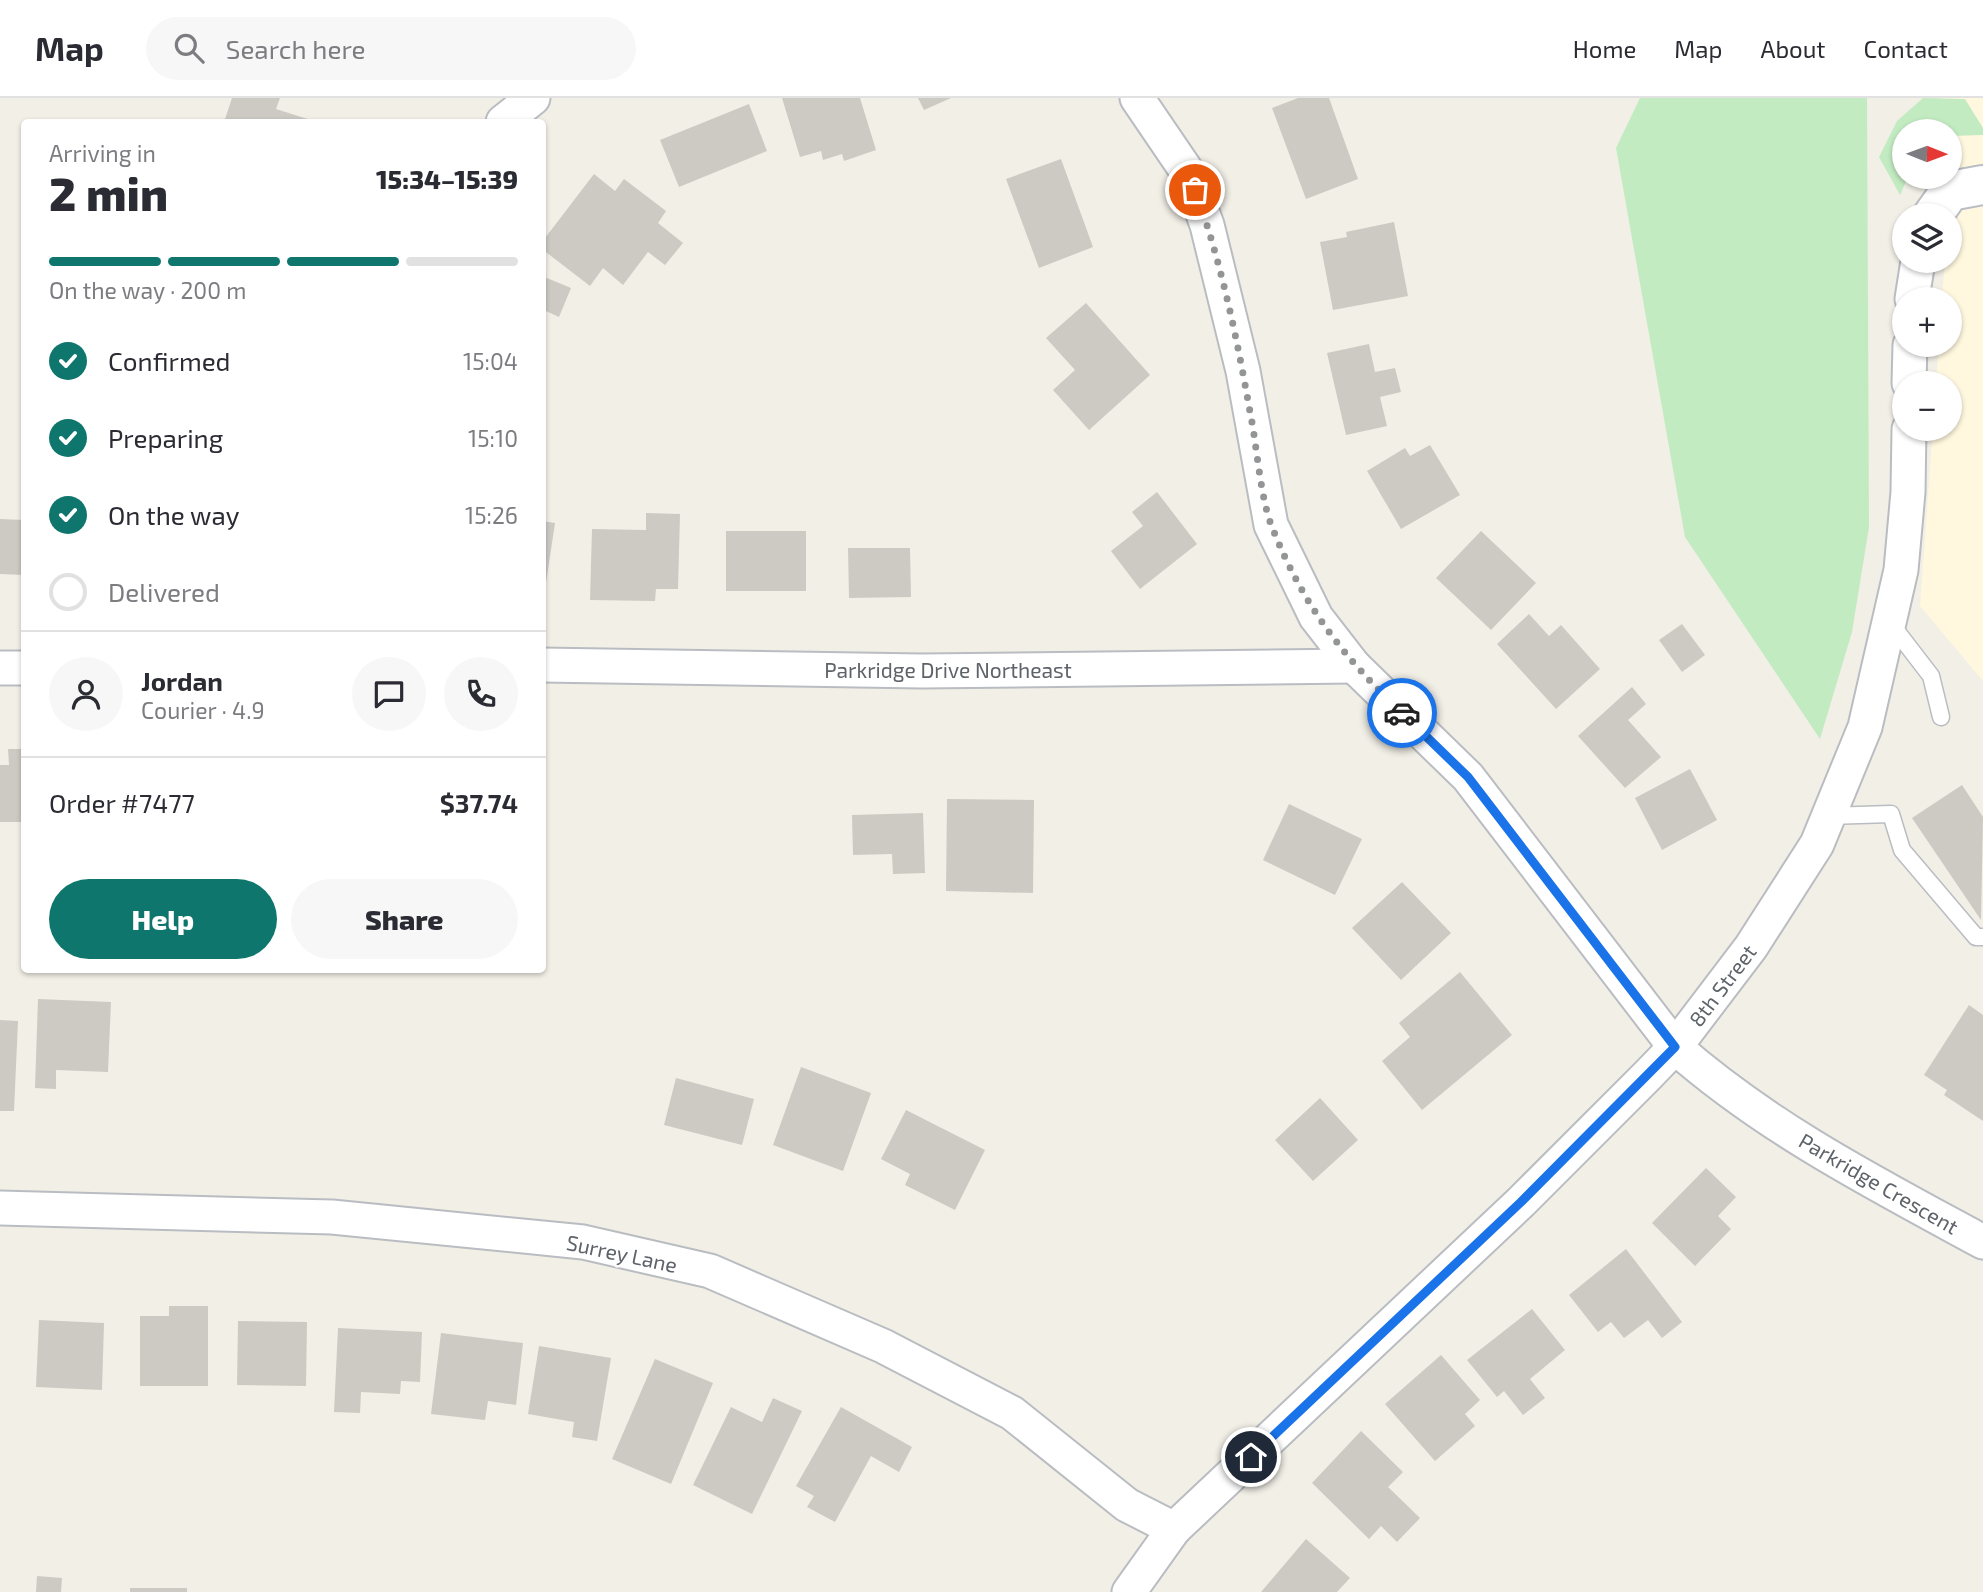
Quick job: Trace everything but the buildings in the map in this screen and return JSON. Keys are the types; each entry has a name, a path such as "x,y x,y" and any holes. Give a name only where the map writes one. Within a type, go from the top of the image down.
{"street":[{"path":"507,119 533,98"},
{"name":"Parkridge Crescent","path":"1137,98 1188,173 1207,225 1243,372 1271,525 1316,617 1354,666 1468,777 1675,1047 1823,1155 1983,1242"},
{"path":"1942,203 1950,191 1983,185"},
{"name":"8th Street","path":"1129,1592 1174,1529 1521,1202 1675,1047 1751,947 1817,844 1865,727 1891,624 1901,570 1908,492 1909,441"},
{"name":"Parkridge Drive Northeast","path":"546,665 922,671 1354,666"},
{"path":"0,667 21,668"},
{"name":"Surrey Lane","path":"0,1208 332,1217 583,1242 710,1271 883,1346 1012,1413 1127,1506 1174,1529"}],"lane":[{"path":"1891,624 1931,676 1941,716"},
{"path":"1828,816 1891,814 1902,850 1976,937 1983,937"}],"shaded area":[{"path":"1942,98 1983,98 1983,681 1920,606 1932,441 1962,441 1962,371 1937,371 1938,357 1962,357 1962,287 1943,287 1944,273 1962,273 1962,203 1949,203 1950,189 1962,189 1962,119 1955,119 1955,114"}],"green space":[{"path":"1640,98 1867,98 1869,527 1852,632 1820,739 1685,537 1616,148"},
{"path":"1923,98 1965,99 1983,128 1983,135 1962,136 1962,119 1899,119"},
{"path":"1892,131 1892,181 1879,157"}],"way so far":[{"path":"1195,190 1207,225 1243,372 1271,525 1316,617 1354,666 1402,713"}],"route":[{"path":"1251,1457 1521,1202 1675,1047 1468,777 1402,713"}]}
